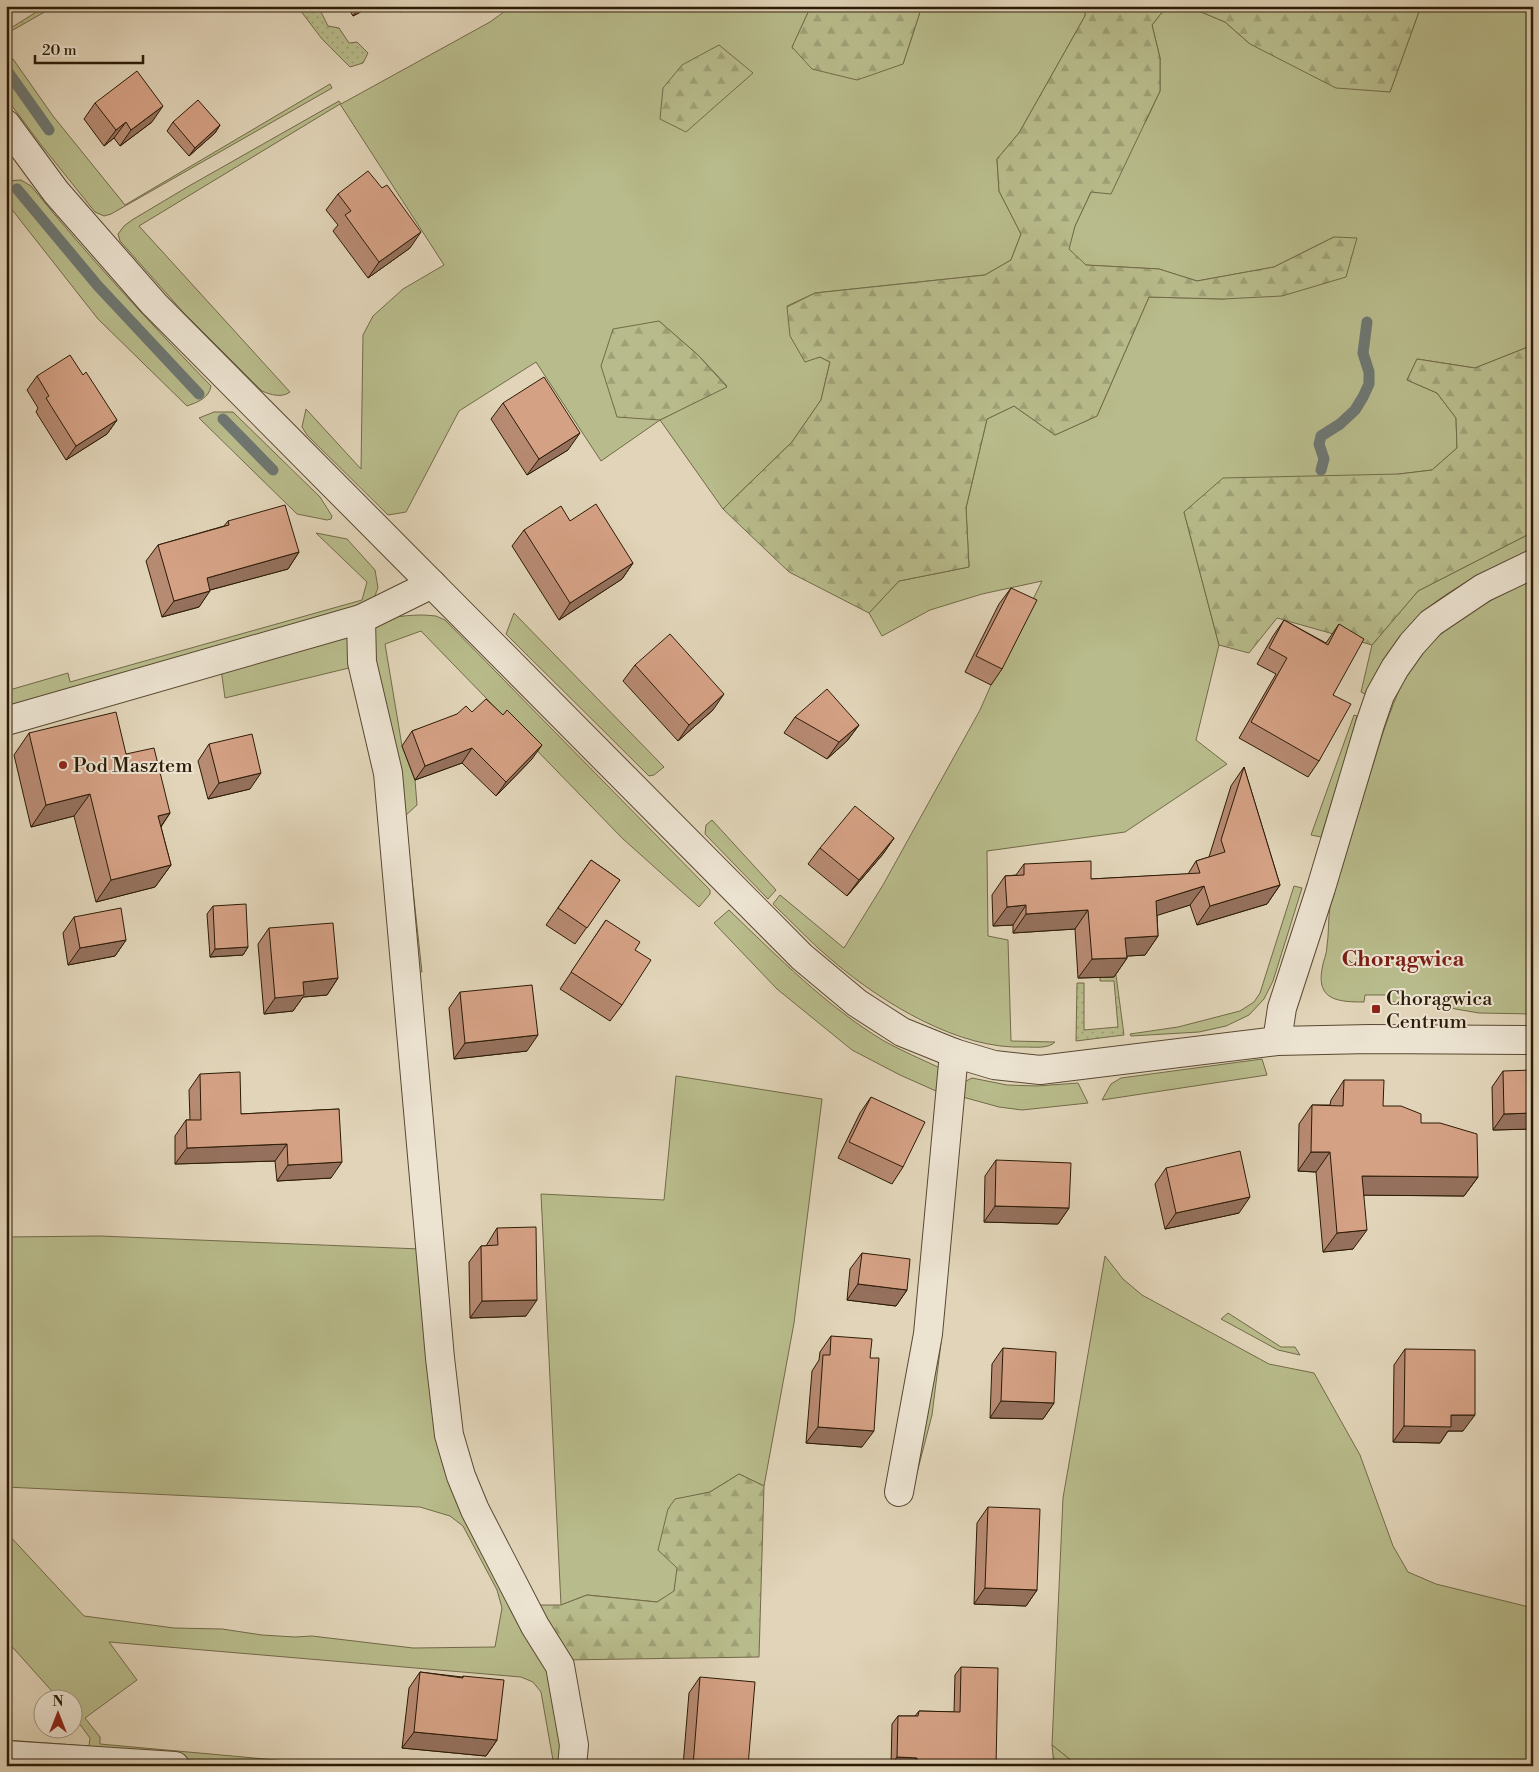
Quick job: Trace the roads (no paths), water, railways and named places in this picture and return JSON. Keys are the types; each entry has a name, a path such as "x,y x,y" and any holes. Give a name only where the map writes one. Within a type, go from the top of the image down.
{"street":[{"path":"6,124 56,192 154,304 802,957 857,1003 902,1032 954,1053 994,1065 1040,1070 1277,1041 1370,1039 1533,1040"},
{"path":"1277,1041 1282,1008 1380,695 1412,644 1431,623 1483,588 1533,564"},
{"path":"6,721 361,619 432,584"},
{"path":"361,619 362,662 388,773 440,1358 449,1435 461,1476 474,1510 535,1626 560,1666 574,1745 572,1766"},
{"path":"899,1492 928,1334 954,1053"},
{"path":"6,1755 174,1766"}],"waterway":[{"path":"8,72 49,130"},
{"path":"17,189 98,286 199,394"},
{"path":"1321,470 1324,459 1319,444 1321,436 1340,424 1355,410 1369,384 1369,372 1363,353 1367,322"},
{"path":"223,419 273,470"}],"place":[{"name":"Pod Masztem","path":"63,765"},
{"name":"Chorągwica Centrum","path":"1376,1009"}],"district":[{"name":"Chorągwica","path":"1403,958"}]}
